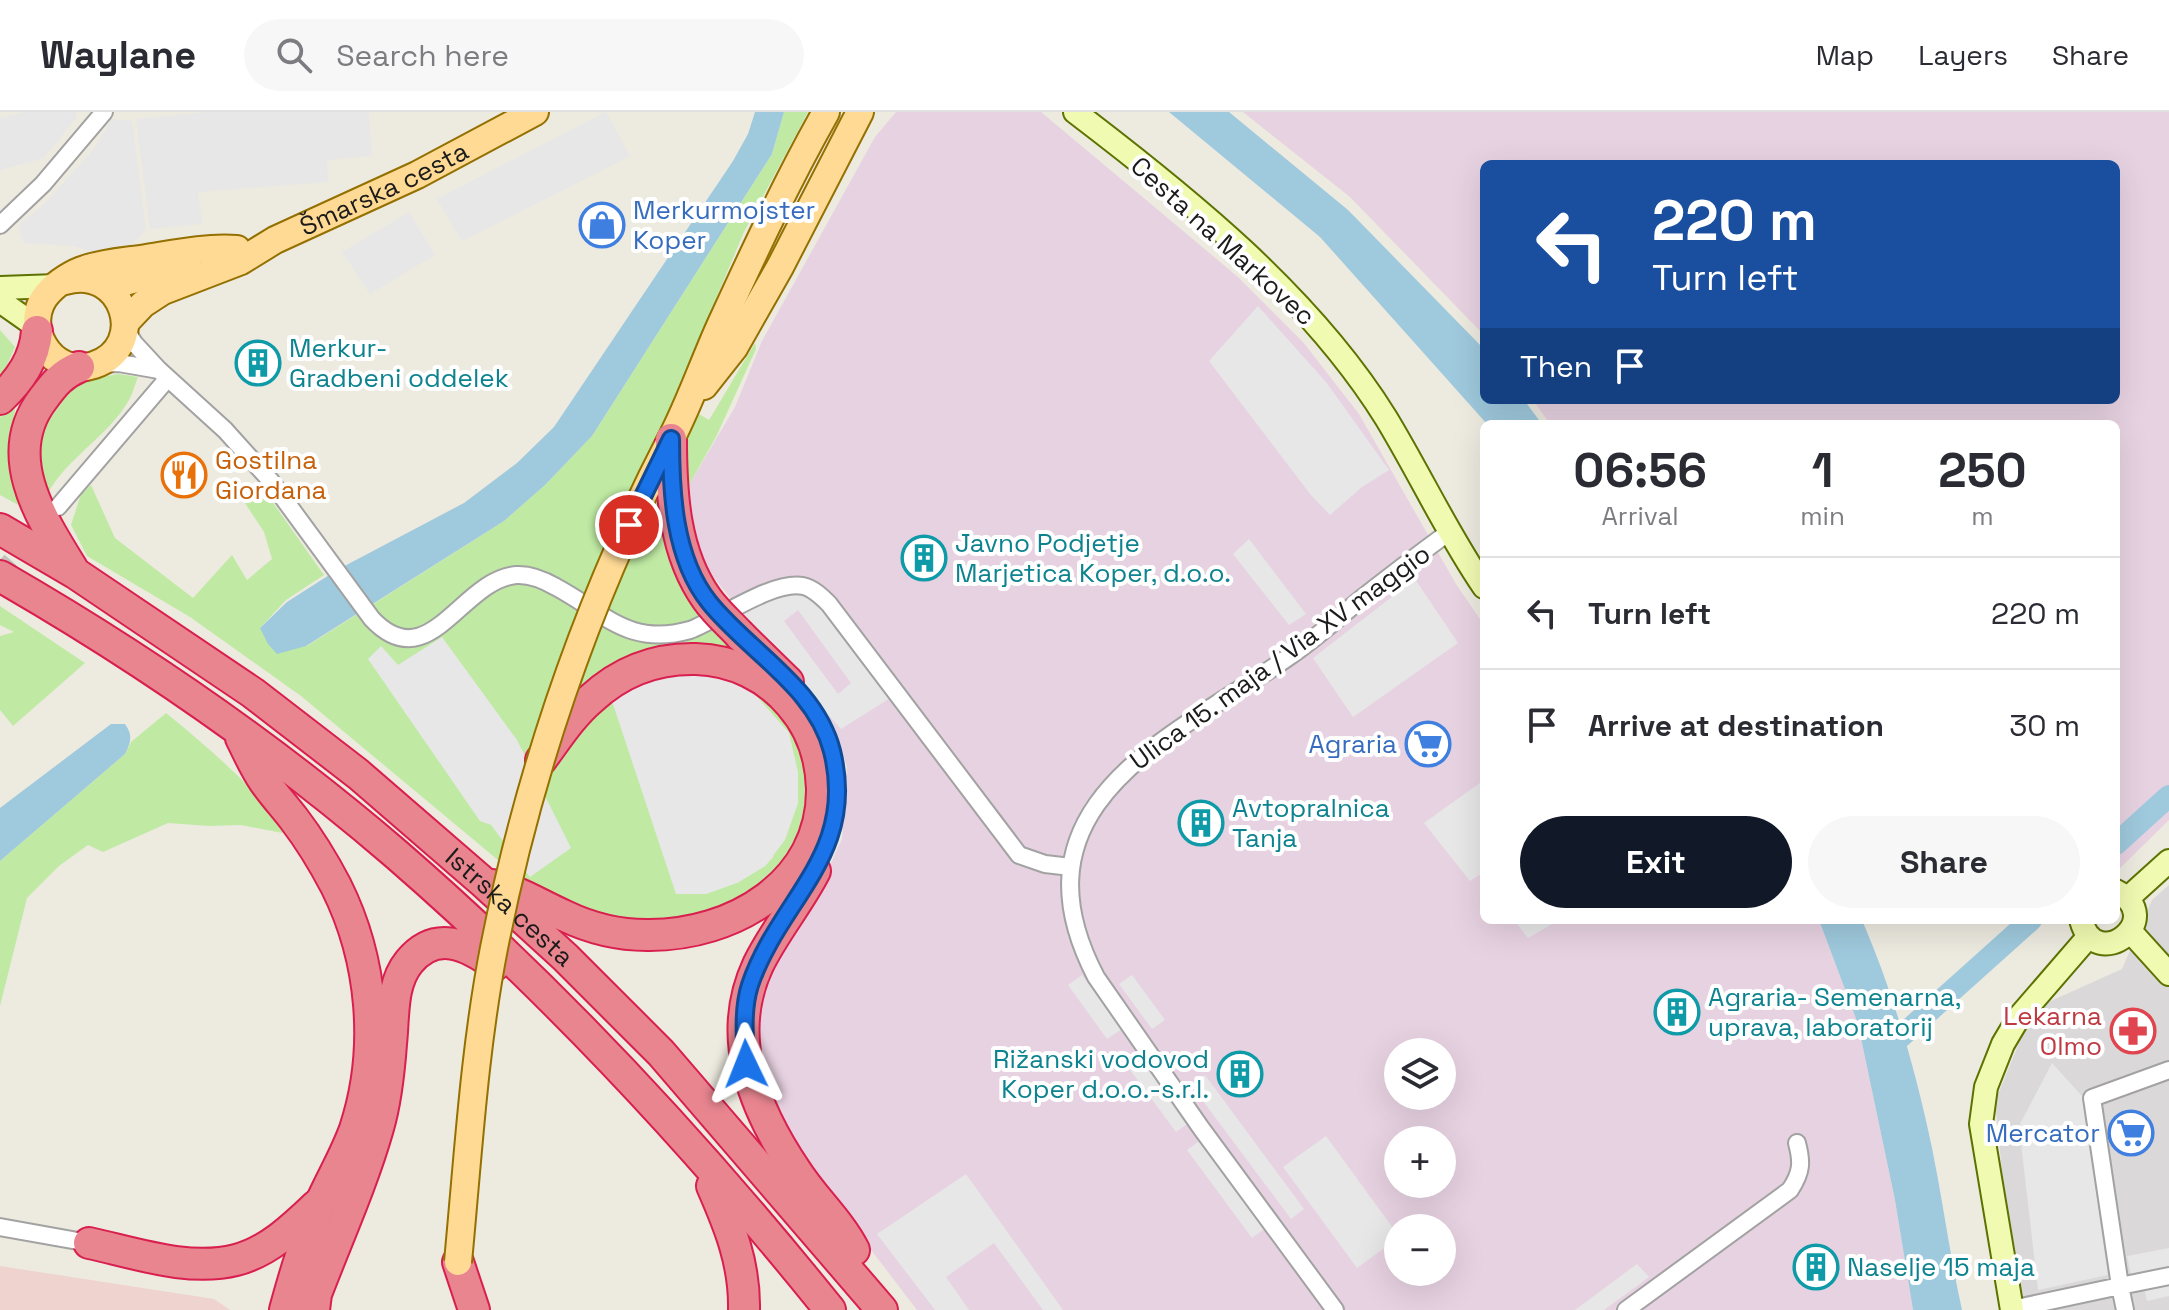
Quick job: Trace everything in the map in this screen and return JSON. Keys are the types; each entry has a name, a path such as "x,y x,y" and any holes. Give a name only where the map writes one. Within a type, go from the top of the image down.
{"highway":[{"path":"0,399 27,366 36,344 37,329"},
{"path":"75,573 33,502 25,470 24,437 31,413 63,374 87,366"},
{"path":"671,439 673,494 682,546 700,589 709,602 737,622 811,705 832,751 838,794 829,844 768,947 749,988 744,1022 749,1082 776,1140 797,1173 846,1236 875,1300"},
{"name":"Istrska cesta","path":"0,529 75,573 253,693 358,774 484,883 565,957 661,1053 875,1300"},
{"name":"Istrska cesta","path":"0,576 72,617 236,729 396,854 553,1000 697,1156 830,1310"},
{"path":"484,883 509,889 589,925 623,934 672,935 710,927 741,915 785,885 804,859 818,827 822,772 804,719 773,686 733,665 706,659 676,658 645,665 613,682 590,700 540,762"},
{"path":"236,729 264,781 295,820 335,885 346,909 370,997 369,1051 355,1128 321,1201 285,1310"},
{"path":"314,1310 316,1294 379,1124 389,1071 396,988 400,974 411,959 424,950 455,942 464,945 524,987 553,1000"},
{"path":"697,1156 735,1240 745,1281 744,1310"},
{"path":"89,1243 156,1258 193,1262 236,1260 287,1233 321,1201"},
{"path":"458,1262 474,1310"}],"main road":[{"name":"Šmarska cesta","path":"275,240 417,175 535,112"},
{"path":"455,1310 473,1091 494,950 540,762 568,676 610,567 687,408 797,164 826,112"},
{"path":"687,408 734,348 860,115"},
{"path":"107,287 275,240"},
{"path":"237,249 209,248 86,268 43,300 37,315 37,329 51,356 68,365 87,366 117,349 125,325 143,304 163,291 241,261 275,240"},
{"path":"61,284 90,279 107,287 122,307 125,325"}],"street":[{"path":"0,225 43,184 104,112"},
{"name":"Cesta na Markovec","path":"1075,112 1263,270 1322,331 1385,417 1480,581"},
{"path":"0,288 61,284"},
{"path":"0,301 37,329"},
{"path":"125,325 134,343 225,430 270,480 386,633 410,639 435,629 476,593 494,582 519,575 539,578 633,633 676,634 707,623 737,622 787,586 804,586 819,594 1019,855 1045,864 1071,867"},
{"path":"87,366 119,363 163,374"},
{"path":"58,507 163,374"},
{"name":"Ulica 15. maja / Via XV maggio","path":"1335,1310 1201,1128 1096,977 1087,961 1071,905 1071,867 1079,832 1091,812 1139,757 1292,655 1449,532"},
{"path":"2169,861 2122,894 2134,905 2136,915 2131,932 2119,942 2109,944 2099,943 2085,928 2019,1017 2003,1044 1986,1087 1981,1124 2012,1310 2169,1276"},
{"path":"2131,932 2169,974"},
{"path":"2125,1310 2092,1098 2169,1070"},
{"path":"1626,1310 1790,1190 1799,1176 1802,1162 1797,1143"},
{"path":"0,1227 89,1243"}],"shaded area":[{"path":"24,112 75,112 77,117 44,158 0,170 0,118"},
{"path":"209,112 369,112 372,156 327,160 328,182 198,192 202,224 150,229 136,119"},
{"path":"606,112 630,156 462,241 437,199"},
{"path":"896,112 1041,112 1238,277 1303,342 1359,414 1456,584 1480,619 1480,924 1820,924 1858,1024 1895,1200 1913,1310 917,1310 807,1166 773,1116 756,1067 759,1003 766,975 819,889 842,839 847,767 834,725 799,669 739,609 700,560 687,508 690,483 735,407 762,341 875,137"},
{"path":"1243,112 2169,112 2169,820 2120,868 2120,420 1547,420 1536,404 2120,404 2120,160 1480,160 1480,331 1350,197"},
{"path":"112,119 132,121 146,230 121,254 74,246 24,243 18,226 45,203 93,150"},
{"path":"409,212 435,255 370,294 342,252"},
{"path":"1258,306 1326,382 1389,470 1362,487 1330,515 1310,494 1209,361"},
{"path":"1249,539 1306,614 1289,625 1233,554"},
{"path":"1415,579 1458,643 1353,717 1313,658"},
{"path":"804,586 895,695 841,729 734,609","holes":["798,610 851,683 838,694 784,621"]},
{"path":"442,637 517,740 571,848 530,877 491,825 480,821 368,659 381,646 398,665"},
{"path":"691,669 732,680 751,690 789,733 798,772 798,803 785,840 765,866 737,883 706,894 676,894 612,701 645,678"},
{"path":"1480,783 1480,875 1470,881 1424,823"},
{"path":"2169,885 2169,1310 2026,1310 2006,1210 1995,1102 2033,1009 2122,969 2152,900"},
{"path":"1517,924 1552,924 1528,938"},
{"path":"1082,975 1122,1029 1107,1039 1068,985"},
{"path":"1132,975 1165,1020 1152,1029 1119,984"},
{"path":"1139,1053 1190,1122 1176,1132 1125,1063"},
{"path":"2052,1063 2082,1096 2108,1275 2038,1290 2019,1126"},
{"path":"1205,1075 1304,1209 1291,1219 1191,1085"},
{"path":"1326,1136 1384,1216 1384,1248 1357,1268 1283,1167"},
{"path":"1202,1139 1267,1227 1252,1238 1187,1150"},
{"path":"966,1174 1063,1310 1043,1310 994,1243 946,1277 969,1310 935,1310 877,1234"},
{"path":"2169,1248 2169,1296 2147,1301 2143,1283 2133,1284 2127,1256"},
{"path":"1637,1264 1649,1277 1604,1310 1575,1310"},
{"path":"0,1266 214,1299 230,1310 0,1310"}],"green space":[{"path":"784,112 808,112 744,232 709,315 709,327 675,400 709,420 755,343 756,349 716,437 690,483 687,508 700,560 729,603 811,761 800,849 731,910 663,921 607,919 535,887 498,860 301,696 190,617 87,556 71,525 81,494 91,485 115,538 193,598 232,555 247,580 272,559 264,532 243,500 259,483 324,575 286,600 260,628 307,646 504,521 545,485 592,436 772,154","holes":["751,690 789,733 773,857 765,866 737,883"]},
{"path":"0,330 15,347 0,381"},
{"path":"119,374 138,377 129,400 110,425 65,470 47,495 37,461 44,420 65,387"},
{"path":"15,405 14,439 24,508 0,495 0,417"},
{"path":"0,606 85,663 13,726 0,710 0,636 14,632 0,625"},
{"path":"166,713 233,771 293,835 241,825 168,823 103,852 88,845 59,866 27,898 0,1006 0,861 125,754 131,742"}],"water":[{"path":"755,112 784,112 772,154 592,436 545,485 504,521 306,646 277,654 260,628 287,602 337,570 464,503 517,463 554,427 733,161 748,134"},
{"path":"1169,112 1229,112 1348,210 1480,345 1480,404 1527,404 1539,420 1483,420 1320,237"},
{"path":"111,724 125,724 128,728 130,739 125,754 0,861 0,808"},
{"path":"1820,924 1864,924 1884,975 1926,1119 1962,1310 1913,1310 1895,1200 1858,1024"}],"waterway":[{"path":"2120,840 2169,796"},
{"path":"1886,1050 2027,924"}],"tunnel":[{"path":"0,572 28,540"}],"place":[{"name":"Merkurmojster Koper","path":"602,225"},
{"name":"Merkur- Gradbeni oddelek","path":"258,363"},
{"name":"Gostilna Giordana","path":"184,475"},
{"name":"Javno Podjetje Marjetica Koper, d.o.o.","path":"924,558"},
{"name":"Agraria","path":"1428,744"},
{"name":"Avtopralnica Tanja","path":"1201,823"},
{"name":"Agraria- Semenarna, uprava, laboratorij","path":"1677,1012"},
{"name":"Lekarna Olmo","path":"2133,1031"},
{"name":"Rižanski vodovod Koper d.o.o.-s.r.l.","path":"1240,1074"},
{"name":"Mercator","path":"2131,1133"},
{"name":"Naselje 15 maja","path":"1816,1267"}],"route":[{"path":"629,525 671,439 677,521 682,546 700,589 740,635 811,705 822,723 832,751 838,794 829,844 768,947 749,988 744,1022 746,1064"}]}
